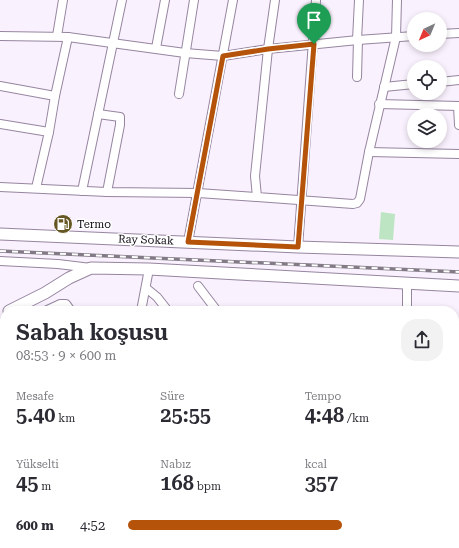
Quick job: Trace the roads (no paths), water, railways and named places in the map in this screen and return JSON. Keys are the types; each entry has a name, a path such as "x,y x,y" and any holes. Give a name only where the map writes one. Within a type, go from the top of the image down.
{"street":[{"path":"57,36 61,0"},
{"path":"82,190 114,44 122,0"},
{"path":"156,48 165,0"},
{"path":"178,94 194,0"},
{"path":"188,242 233,0"},
{"path":"257,197 255,176 268,49 276,0"},
{"path":"298,247 314,44 316,0"},
{"path":"357,77 359,0"},
{"path":"0,187 108,192 198,193 301,201 357,203 360,199 379,104 396,37 397,0"},
{"path":"447,34 459,33"},
{"path":"0,36 57,36 185,53 223,56 314,44 407,36"},
{"path":"36,188 50,132 55,96 68,37"},
{"path":"447,81 459,80"},
{"path":"384,87 407,85"},
{"path":"0,86 55,96"},
{"path":"379,104 458,106 459,125"},
{"path":"98,114 120,117 120,125 108,192"},
{"path":"0,124 50,132"},
{"path":"369,152 459,154"},
{"name":"Ray Sokak","path":"0,234 298,247 459,252"},
{"path":"0,241 190,249 459,256"},
{"path":"0,261 58,264 91,268 459,286"},
{"path":"20,306 45,294 69,278 91,268"},
{"path":"142,306 149,270"},
{"path":"407,284 407,306"},
{"path":"198,286 213,306"},
{"path":"146,288 157,297 164,306"},
{"path":"56,306 60,304 66,304 67,306"}],"railway":[{"path":"0,251 459,272"}],"place":[{"name":"Termo","path":"63,224"}]}
